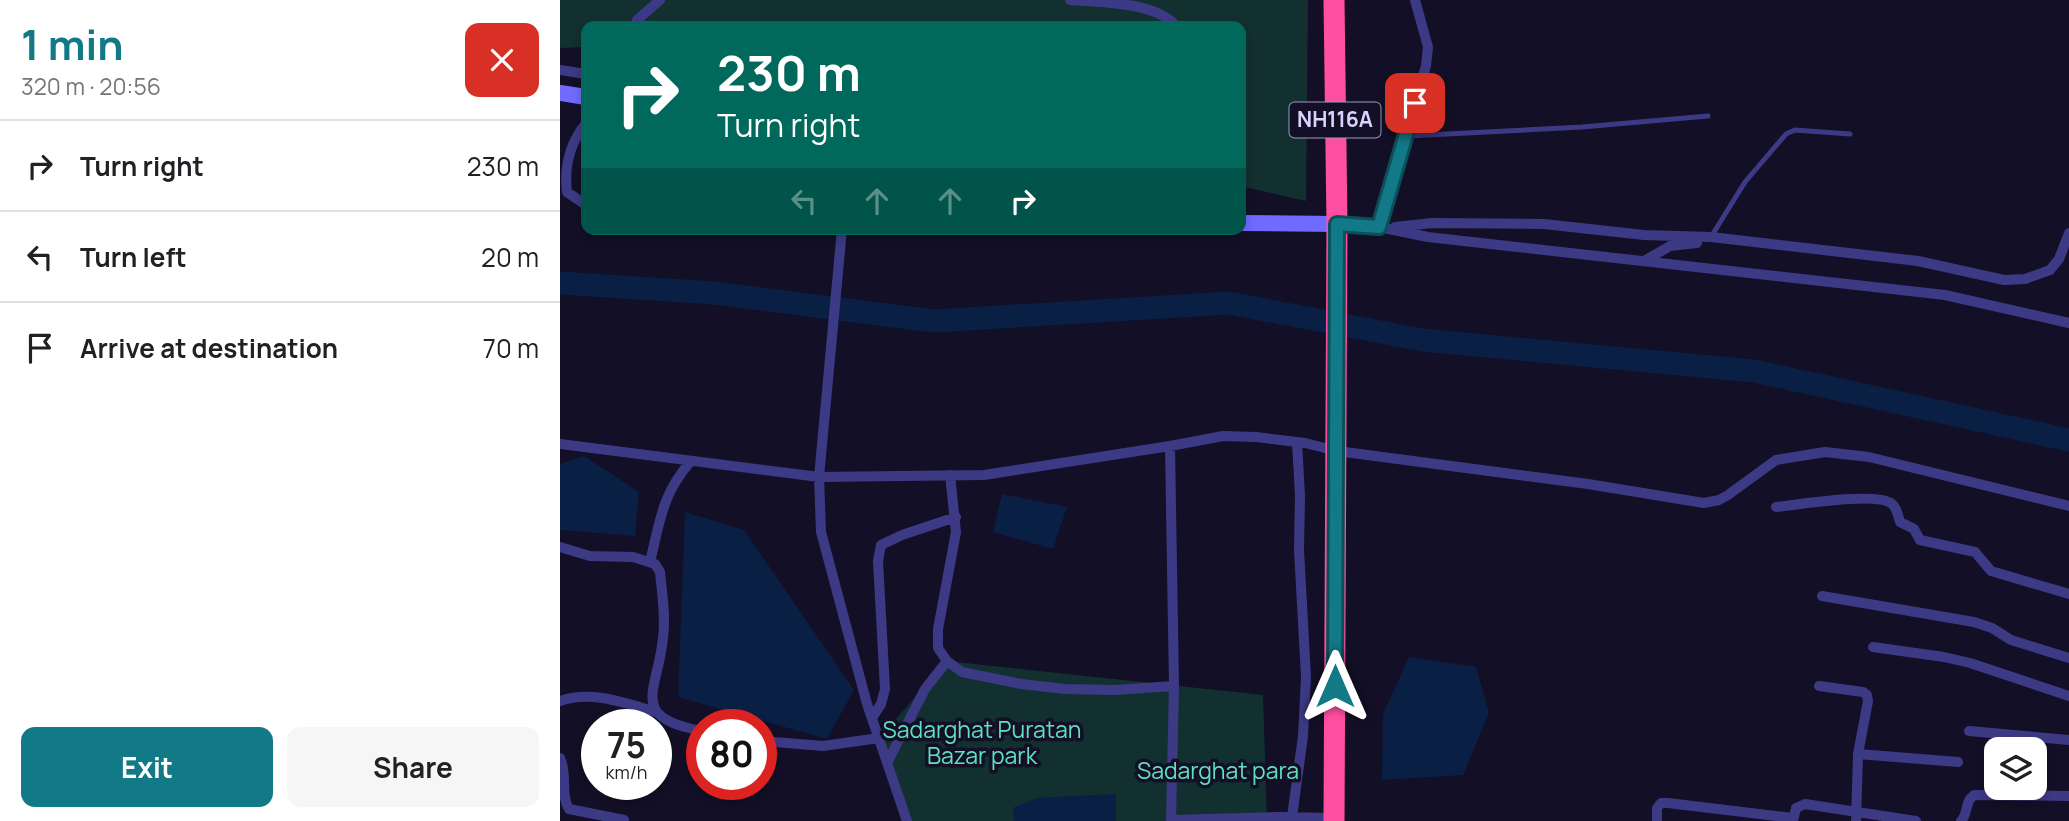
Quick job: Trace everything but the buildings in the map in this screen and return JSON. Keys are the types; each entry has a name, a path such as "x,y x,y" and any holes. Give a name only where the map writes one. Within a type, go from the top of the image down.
{"highway":[{"name":"NH116A","path":"1334,0 1337,232 1334,820"}],"street":[{"path":"637,21 660,0"},
{"path":"1070,0 1118,4 1156,12 1169,21"},
{"path":"1384,228 1426,65 1428,47 1415,0"},
{"path":"560,70 581,73"},
{"path":"560,93 581,96"},
{"path":"581,132 571,149 566,183 567,192 581,202"},
{"path":"1246,223 1337,232 1432,223 1544,224 1644,235 1715,237 1918,261 2004,280 2025,279 2050,270 2059,259 2069,233"},
{"path":"1384,228 1427,237 1945,295 2069,323"},
{"path":"841,235 820,458 821,532 833,584 872,718 906,821"},
{"path":"1644,261 1670,246 1707,243 1715,237"},
{"path":"560,444 819,477 984,475 1170,446 1200,438 1238,435 1704,503 1728,495 1780,458 1825,452 1869,457 2069,506"},
{"path":"1297,442 1299,550 1306,677 1300,818"},
{"path":"1170,446 1174,686 1171,820 1334,820"},
{"path":"650,562 664,503 676,478 691,461"},
{"path":"950,475 957,532 938,629 938,648 947,661 962,672 1043,686 1114,690 1174,686"},
{"path":"1776,507 1864,499 1891,503 1896,508 1900,522 1914,529 1920,540 1975,552 1984,566 1991,571 2069,594"},
{"path":"872,718 881,704 885,689 878,561 881,545 956,517"},
{"path":"560,547 590,556 634,557 655,564 660,572 663,638 652,693 655,709"},
{"path":"1822,596 1974,622 1992,628 2011,640 2069,657"},
{"path":"1873,648 1970,663 2069,696"},
{"path":"887,762 925,689 947,661"},
{"path":"1819,686 1863,692 1867,695 1858,754 1856,816"},
{"path":"560,701 578,697 609,698 646,709"},
{"path":"1969,731 2069,740"},
{"path":"777,742 823,746 878,738"},
{"path":"1858,754 1958,762"},
{"path":"560,758 563,765 564,798 569,808 624,820"},
{"path":"1962,821 1966,816 1967,802 1974,795 2069,796"},
{"path":"1657,821 1657,808 1661,803 1668,803 1793,819 1796,808 1805,804 1856,816 1916,821"}],"lane":[{"path":"1407,136 1581,127 1708,116"},
{"path":"1715,237 1745,182 1786,134 1795,130 1850,134"}],"green space":[{"path":"560,0 1308,0 1306,201 1246,187 1246,21 581,21 581,47 560,48"},
{"name":"Sadarghat Puratan Bazar park","path":"947,661 1263,695 1267,821 908,821 879,738"}],"water":[{"path":"584,456 639,492 635,536 560,530 560,464"},
{"path":"1002,494 1067,507 1053,549 993,532"},
{"path":"685,512 744,530 854,690 827,739 777,725 777,709 721,709 678,697"},
{"path":"1409,657 1476,667 1489,713 1463,775 1382,780 1383,714"},
{"path":"1116,794 1116,821 1014,821 1013,808 1036,798"}],"waterway":[{"path":"560,283 714,293 934,321 1229,303 1422,340 1754,371 2069,440"}],"route":[{"path":"1335,686 1337,224 1379,227 1415,103"}],"park label":[{"name":"Sadarghat para","path":"1218,771"}]}
